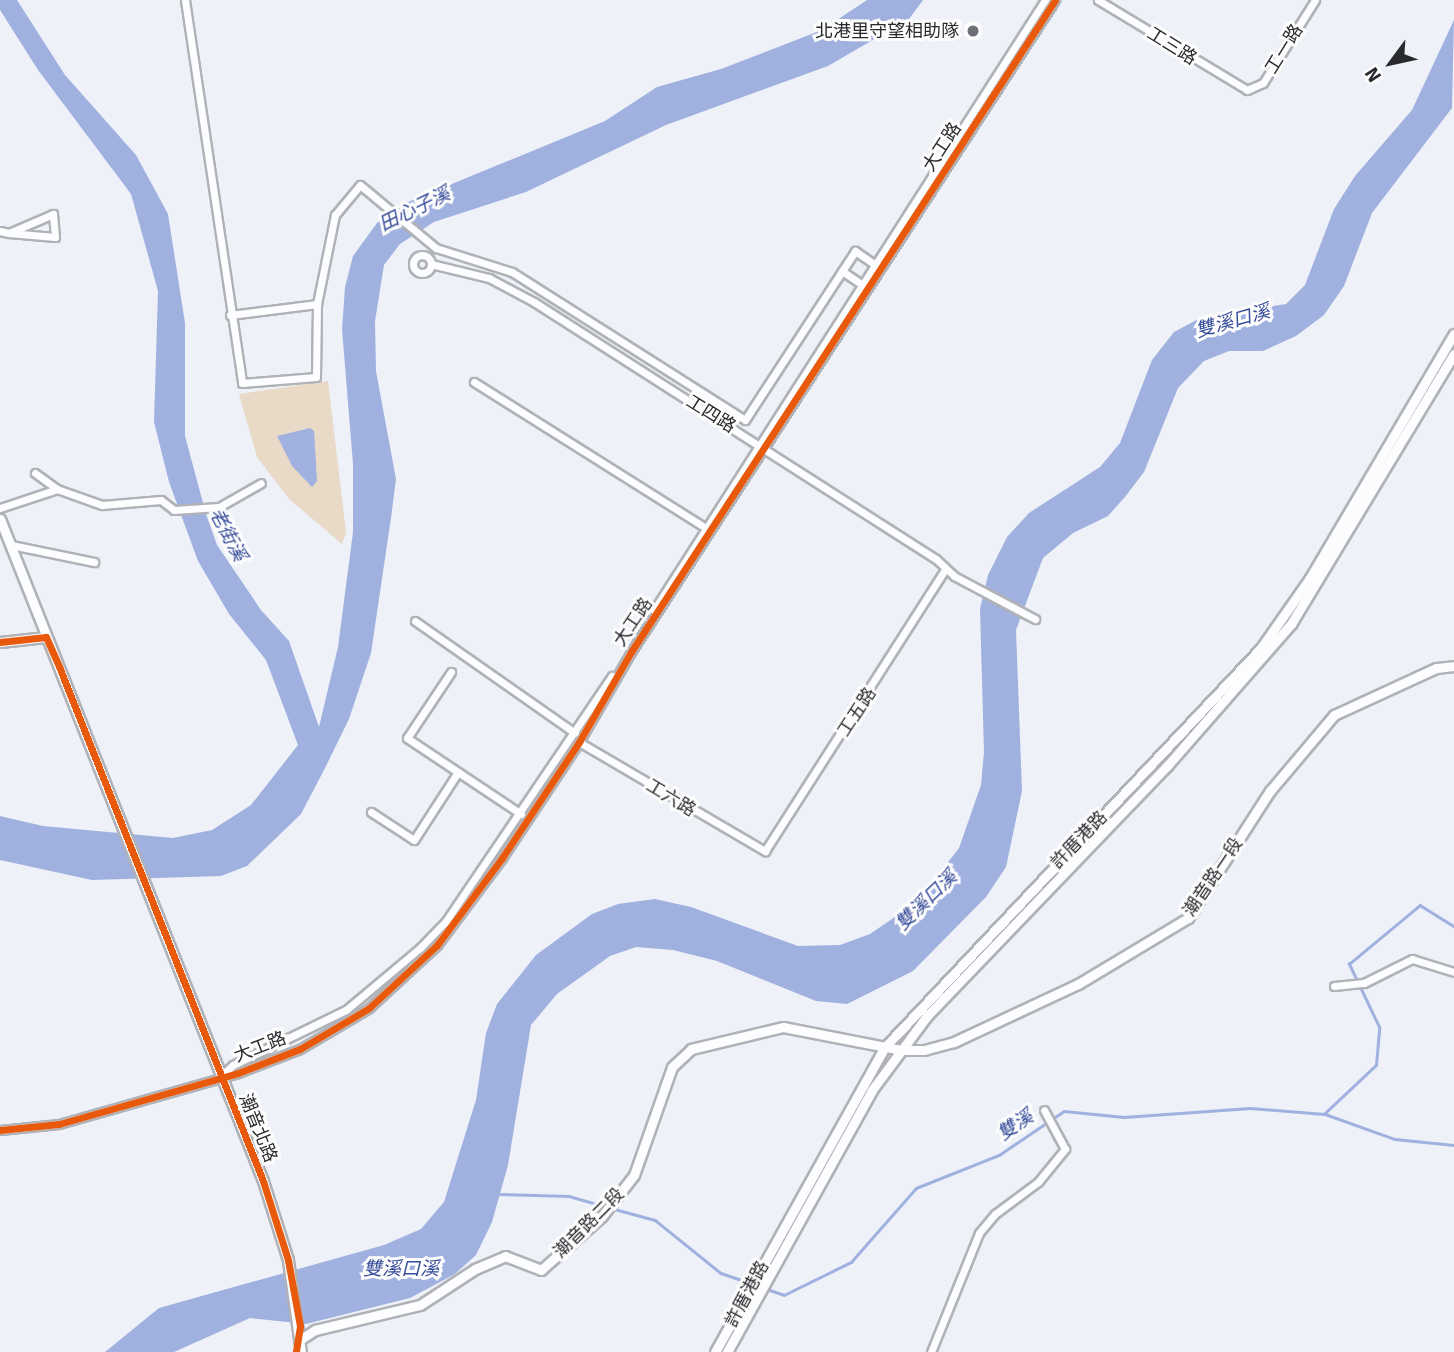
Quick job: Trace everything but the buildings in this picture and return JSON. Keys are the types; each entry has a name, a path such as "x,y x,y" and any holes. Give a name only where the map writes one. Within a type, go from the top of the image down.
{"street":[{"path":"185,0 242,383 316,377 317,304 335,215 360,185 436,248 512,272 746,420 855,251 873,263"},
{"name":"大工路","path":"763,447 860,283 1045,0"},
{"name":"大工路","path":"220,1076 233,1065 346,1010 399,968 446,921 575,733 1055,0"},
{"name":"工三路","path":"1098,0 1247,90"},
{"name":"工一路","path":"1247,90 1263,83 1315,0"},
{"path":"0,231 9,233 55,237 53,214 33,225 9,233"},
{"name":"工四路","path":"432,264 503,284 763,447 936,559 945,570 1032,617"},
{"path":"842,271 860,283"},
{"path":"230,315 317,304"},
{"name":"許厝港路","path":"715,1352 752,1284 893,1048 1291,624 1332,562 1431,383 1454,334"},
{"name":"許厝港路","path":"1431,383 1454,354"},
{"path":"474,382 709,530"},
{"path":"35,473 57,489 103,505 161,500 174,510 210,507 261,483"},
{"path":"0,509 57,489"},
{"path":"0,519 46,637 0,642"},
{"name":"大工路","path":"220,1076 300,1049 378,1000 437,945 579,741 631,652 709,530"},
{"path":"11,545 94,562"},
{"name":"工五路","path":"765,851 945,570"},
{"path":"415,621 575,733"},
{"name":"潮音北路","path":"46,637 220,1076 288,1260 301,1339"},
{"name":"許厝港路","path":"727,1352 893,1048 1167,766 1250,666"},
{"name":"潮音路一段","path":"893,1048 954,1042 1078,984 1174,928 1188,918 1270,791 1334,715 1424,673 1454,666"},
{"path":"451,672 407,738 527,818"},
{"name":"工六路","path":"579,741 765,851"},
{"path":"371,812 414,840 457,772"},
{"path":"1334,986 1364,984 1412,959 1454,972"},
{"name":"潮音路二段","path":"301,1339 315,1330 420,1305 475,1269 505,1256 541,1270 602,1216 634,1175 672,1067 691,1048 783,1027 893,1048"},
{"path":"0,1130 59,1124 220,1076"},
{"path":"931,1352 979,1233 995,1214 1038,1182 1065,1149 1046,1113"},
{"path":"299,1352 301,1339"}],"shaded area":[{"path":"328,381 346,532 342,544 289,499 257,457 239,394"}],"water":[{"name":"田心子溪","path":"0,0 17,0 65,75 136,155 168,214 185,323 185,436 206,514 217,545 261,610 289,641 319,727 338,647 353,532 353,464 342,329 345,287 353,256 377,223 408,202 605,121 657,87 721,69 822,30 867,0 923,0 909,19 828,66 666,125 526,192 434,222 400,244 384,265 375,321 376,371 396,479 371,653 349,719 301,814 247,866 221,876 92,880 0,860 0,816 43,826 173,838 212,830 251,805 298,745 266,660 229,614 198,561 169,482 154,422 158,291 131,194 38,70 0,10"},
{"name":"雙溪口溪","path":"1454,20 1452,108 1372,213 1344,286 1324,315 1296,336 1263,351 1229,351 1204,361 1178,388 1144,472 1125,497 1108,516 1073,533 1043,558 1016,630 1022,791 1006,867 986,897 913,971 847,1004 816,1001 717,961 673,950 636,947 610,956 557,994 531,1025 508,1165 492,1222 476,1255 455,1274 410,1298 306,1324 250,1318 174,1352 105,1352 159,1308 384,1245 421,1229 444,1202 476,1100 486,1033 497,1004 536,955 592,914 618,904 655,899 691,907 798,946 840,945 870,934 917,902 959,848 981,785 984,752 980,609 988,575 1007,537 1029,513 1100,467 1120,443 1152,360 1174,332 1202,317 1286,304 1305,285 1334,209 1355,176 1412,110"},
{"path":"310,428 314,431 317,481 312,487 292,466 277,436"}],"waterway":[{"name":"雙溪","path":"767,1289 784,1295 851,1262 916,1188 999,1155 1064,1111 1124,1117 1250,1108 1324,1114 1376,1065 1379,1027 1349,964 1420,905 1454,926"},
{"path":"1325,1114 1395,1139 1454,1145"},
{"name":"雙溪","path":"497,1194 569,1196 605,1206"},
{"name":"雙溪","path":"611,1208 655,1220 721,1273 750,1283"}],"cycle path":[{"path":"0,1130 59,1124 238,1073 300,1049 369,1008 437,945 502,858 579,742 631,652 1055,0"},
{"path":"0,642 46,637 60,669 263,1181 288,1260 300,1326 296,1352"}],"place":[{"name":"北港里守望相助隊","path":"973,31"}],"water label":[{"name":"老街溪","path":"227,535"}]}
